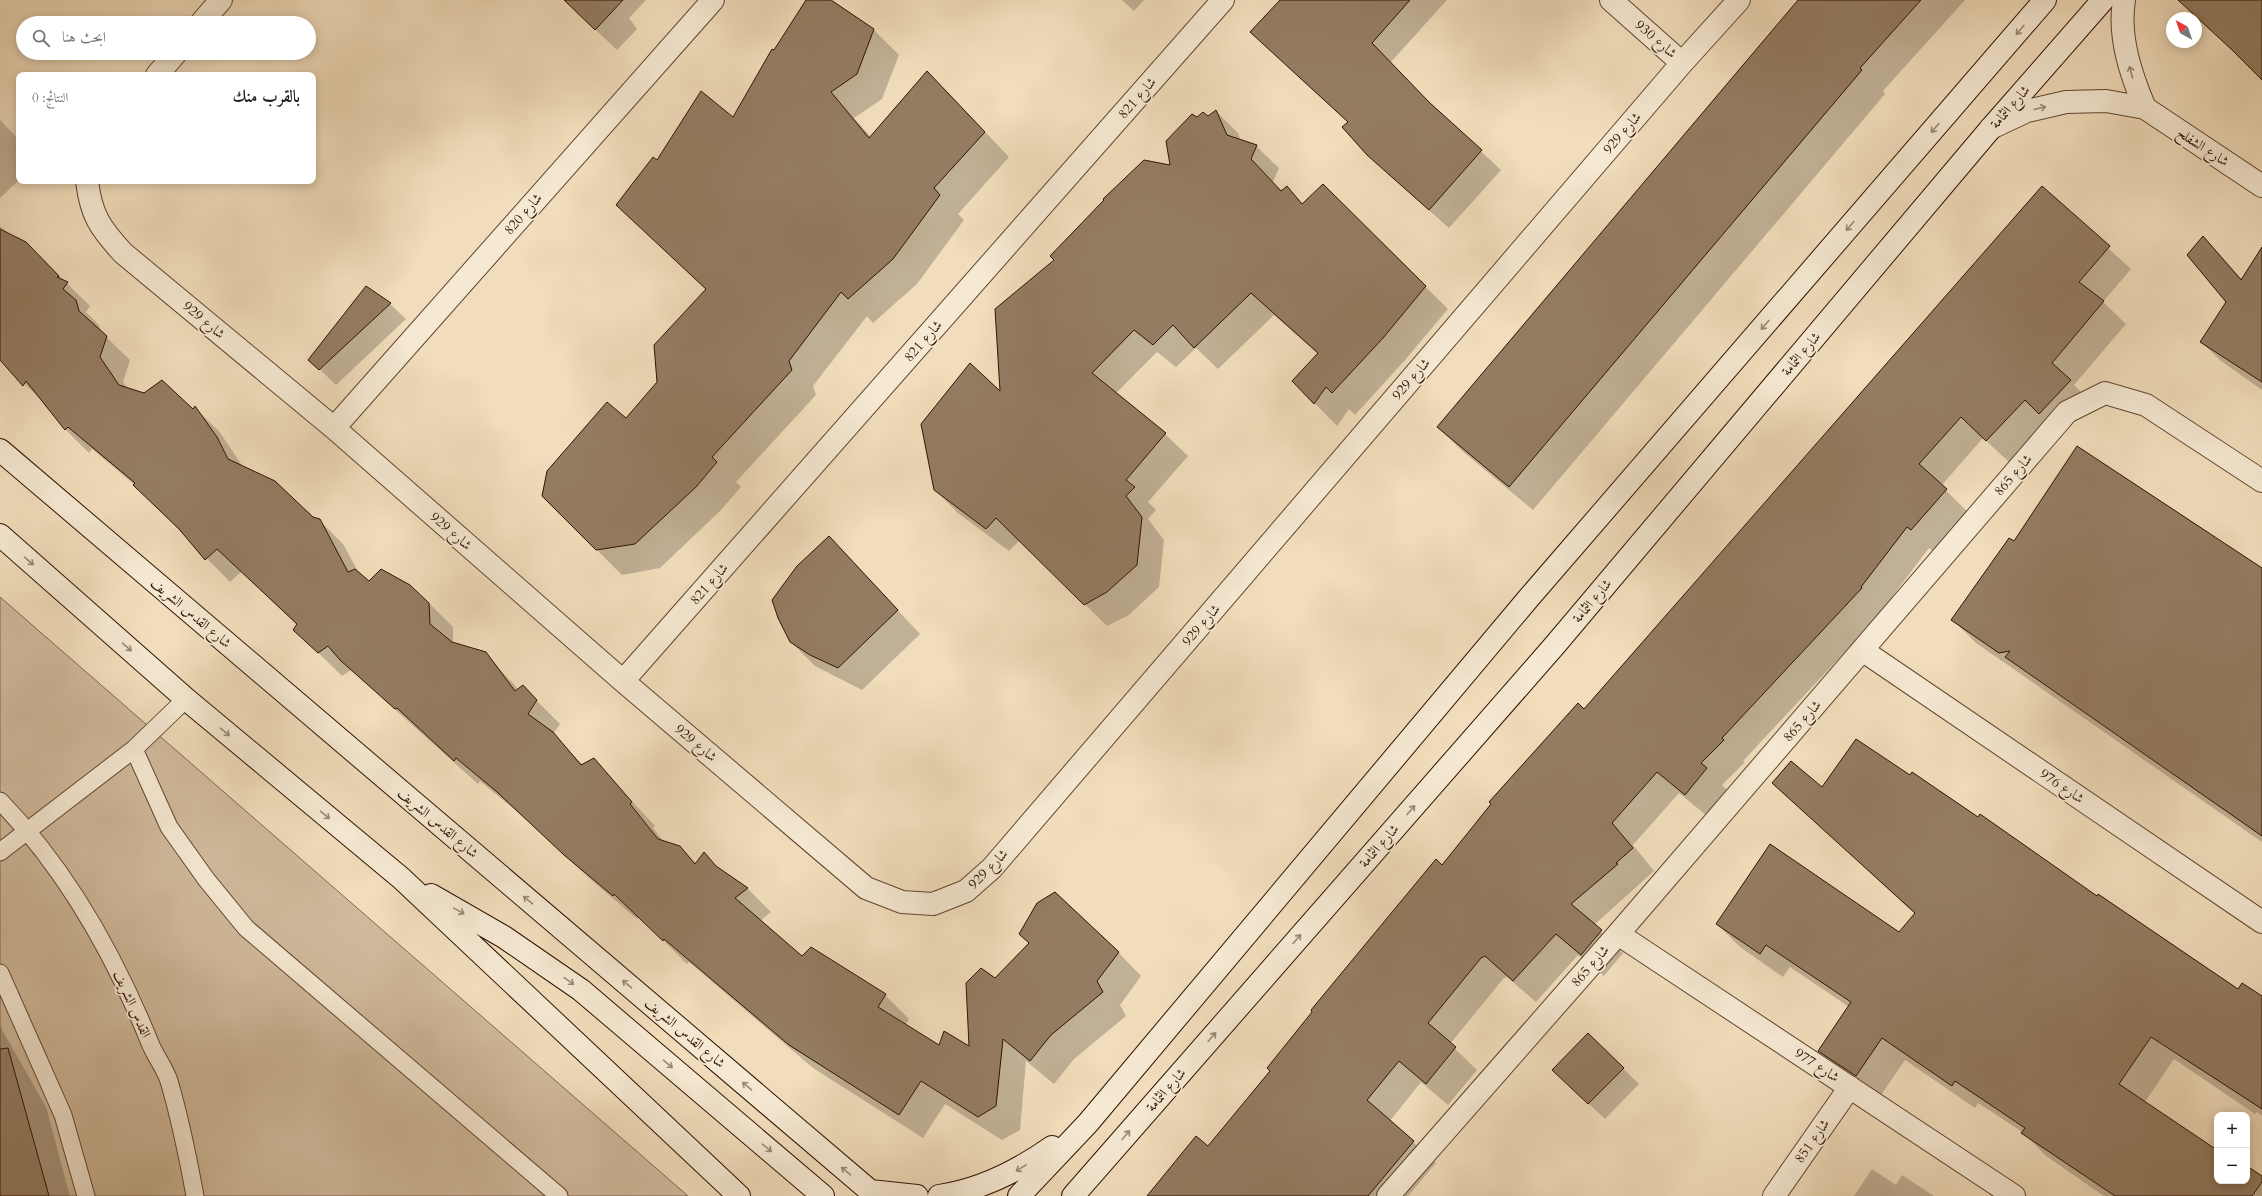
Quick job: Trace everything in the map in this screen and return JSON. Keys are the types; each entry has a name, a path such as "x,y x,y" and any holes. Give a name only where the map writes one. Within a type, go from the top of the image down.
{"street":[{"path":"208,16 221,0"},
{"name":"شارع 820","path":"334,428 713,0"},
{"name":"شارع 821","path":"623,682 1223,0"},
{"name":"شارع 930","path":"1611,0 1682,63"},
{"name":"شارع 929","path":"87,184 90,204 104,232 123,253 334,428 623,682 866,888 902,902 933,904 966,891 992,868 1682,63 1739,0"},
{"path":"1019,1196 1088,1123 1538,588 2045,0"},
{"name":"شارع الثمامة","path":"1073,1196 1555,645 1991,128 2103,0"},
{"path":"2124,0 2124,41 2131,75 2145,108"},
{"path":"160,72 170,60"},
{"name":"شارع الشفلح","path":"1991,128 2027,112 2066,102 2106,101 2145,108 2262,186"},
{"name":"شارع 865","path":"1388,1196 1618,934 2067,412 2105,393 2146,405 2262,481"},
{"name":"شارع القدس الشريف","path":"0,450 873,1193"},
{"path":"0,535 186,699 401,878 739,1196"},
{"name":"شارع 976","path":"1862,650 2262,922"},
{"path":"401,878 504,936 581,990 824,1196"},
{"name":"شارع 977","path":"1618,934 2014,1196"},
{"name":"شارع 851","path":"1774,1196 1850,1087"},
{"path":"938,1196 961,1192 1017,1171 1088,1123"},
{"path":"1088,1196 1105,1160"},
{"path":"873,1193 917,1196"}],"lane":[{"path":"0,852 134,749 186,699"},
{"path":"134,749 169,826 206,879 246,928 559,1196"},
{"name":"القدس الشريف","path":"0,800 29,831 75,894 98,932 134,1002 151,1046 169,1079 195,1196"},
{"path":"0,974 63,1114 86,1196"}],"shaded area":[{"path":"0,597 688,1196 0,1196"}],"building":[{"path":"564,0 623,0 595,30"},
{"path":"806,0 831,0 874,29 857,74 831,92 869,138 927,71 985,132 934,188 940,195 893,259 848,299 841,292 789,361 792,370 712,457 717,462 696,487 635,544 596,550 542,496 547,471 607,402 626,418 657,382 654,345 706,289 616,205 653,157 657,160 701,91 733,117 772,49 774,50"},
{"path":"1280,0 1410,0 1372,43 1430,103 1482,150 1429,210 1367,155 1342,127 1348,122 1250,32"},
{"path":"1798,0 1921,0 1860,68 1862,70 1509,487 1437,427"},
{"path":"2178,0 2262,0 2262,80 2202,22 2202,12 2191,12"},
{"path":"1216,110 1227,135 1257,145 1251,159 1281,191 1287,186 1302,204 1323,184 1426,286 1383,338 1332,393 1326,387 1314,404 1292,381 1318,353 1251,293 1194,348 1173,325 1153,345 1134,330 1092,373 1166,433 1126,480 1135,487 1126,496 1142,517 1137,565 1107,592 1084,605 996,518 986,529 934,490 921,424 970,363 1000,391 995,309 1054,260 1050,256 1104,200 1103,199 1144,160 1170,165 1166,141 1192,114 1197,117 1203,112 1208,116"},
{"path":"2042,186 2110,246 2079,282 2104,301 2052,363 2071,380 2039,414 2025,400 1986,441 1961,417 1919,464 1947,489 1911,530 1907,527 1861,587 1862,588 1722,738 1724,740 1701,763 1707,768 1685,795 1657,772 1612,823 1633,848 1616,863 1618,864 1571,904 1602,930 1581,955 1556,934 1513,981 1485,956 1481,958 1428,1023 1456,1047 1426,1084 1399,1061 1367,1100 1414,1141 1368,1196 1147,1196 1196,1136 1208,1146 1270,1071 1267,1068 1312,1012 1311,1010 1436,859 1442,865 1491,804 1489,802 1578,703 1584,709"},
{"path":"0,229 26,242 59,276 57,277 68,282 63,289 76,300 79,311 107,336 100,357 119,385 144,393 162,380 193,409 195,406 217,437 228,459 275,481 313,517 320,519 348,572 355,569 369,581 381,569 410,585 429,603 430,624 452,642 486,652 515,691 523,685 537,700 528,714 553,732 581,765 594,758 632,802 630,804 658,839 680,846 695,864 704,852 716,866 748,888 735,898 802,956 811,947 886,994 878,1007 939,1045 944,1031 969,1046 966,983 981,968 995,978 1029,943 1019,934 1037,903 1055,892 1119,952 1097,981 1103,992 1051,1035 1030,1061 1003,1039 996,1106 978,1117 921,1081 899,1115 789,1045 664,939 663,941 614,894 613,896 564,855 497,792 456,758 454,761 397,708 395,709 340,660 328,646 318,653 293,630 297,624 217,549 205,560 179,529 133,485 135,483 68,427 65,430 26,381 23,386 0,360"},
{"path":"2203,236 2241,280 2262,247 2262,382 2200,342 2226,302 2187,255"},
{"path":"366,286 391,303 319,370 308,360"},
{"path":"2077,446 2262,568 2262,836 2005,657 2010,651 1999,653 1951,620 2009,538 2014,541"},
{"path":"829,536 898,610 838,668 810,655 790,642 778,618 772,600 797,566"},
{"path":"1856,739 1910,775 1912,772 1978,817 1980,814 2097,896 2098,894 2238,989 2242,983 2262,996 2262,1109 2151,1037 2119,1084 2214,1148 2214,1184 2250,1184 2250,1168 2262,1176 2262,1182 2252,1196 2115,1196 2021,1133 2025,1128 1955,1081 1952,1086 1882,1038 1856,1076 1818,1051 1851,1002 1766,945 1760,954 1716,924 1770,844 1899,932 1915,913 1772,783 1791,761 1822,787"},
{"path":"1588,1033 1624,1068 1588,1104 1552,1070"},
{"path":"8,1048 49,1196 0,1196 0,1049"}]}
